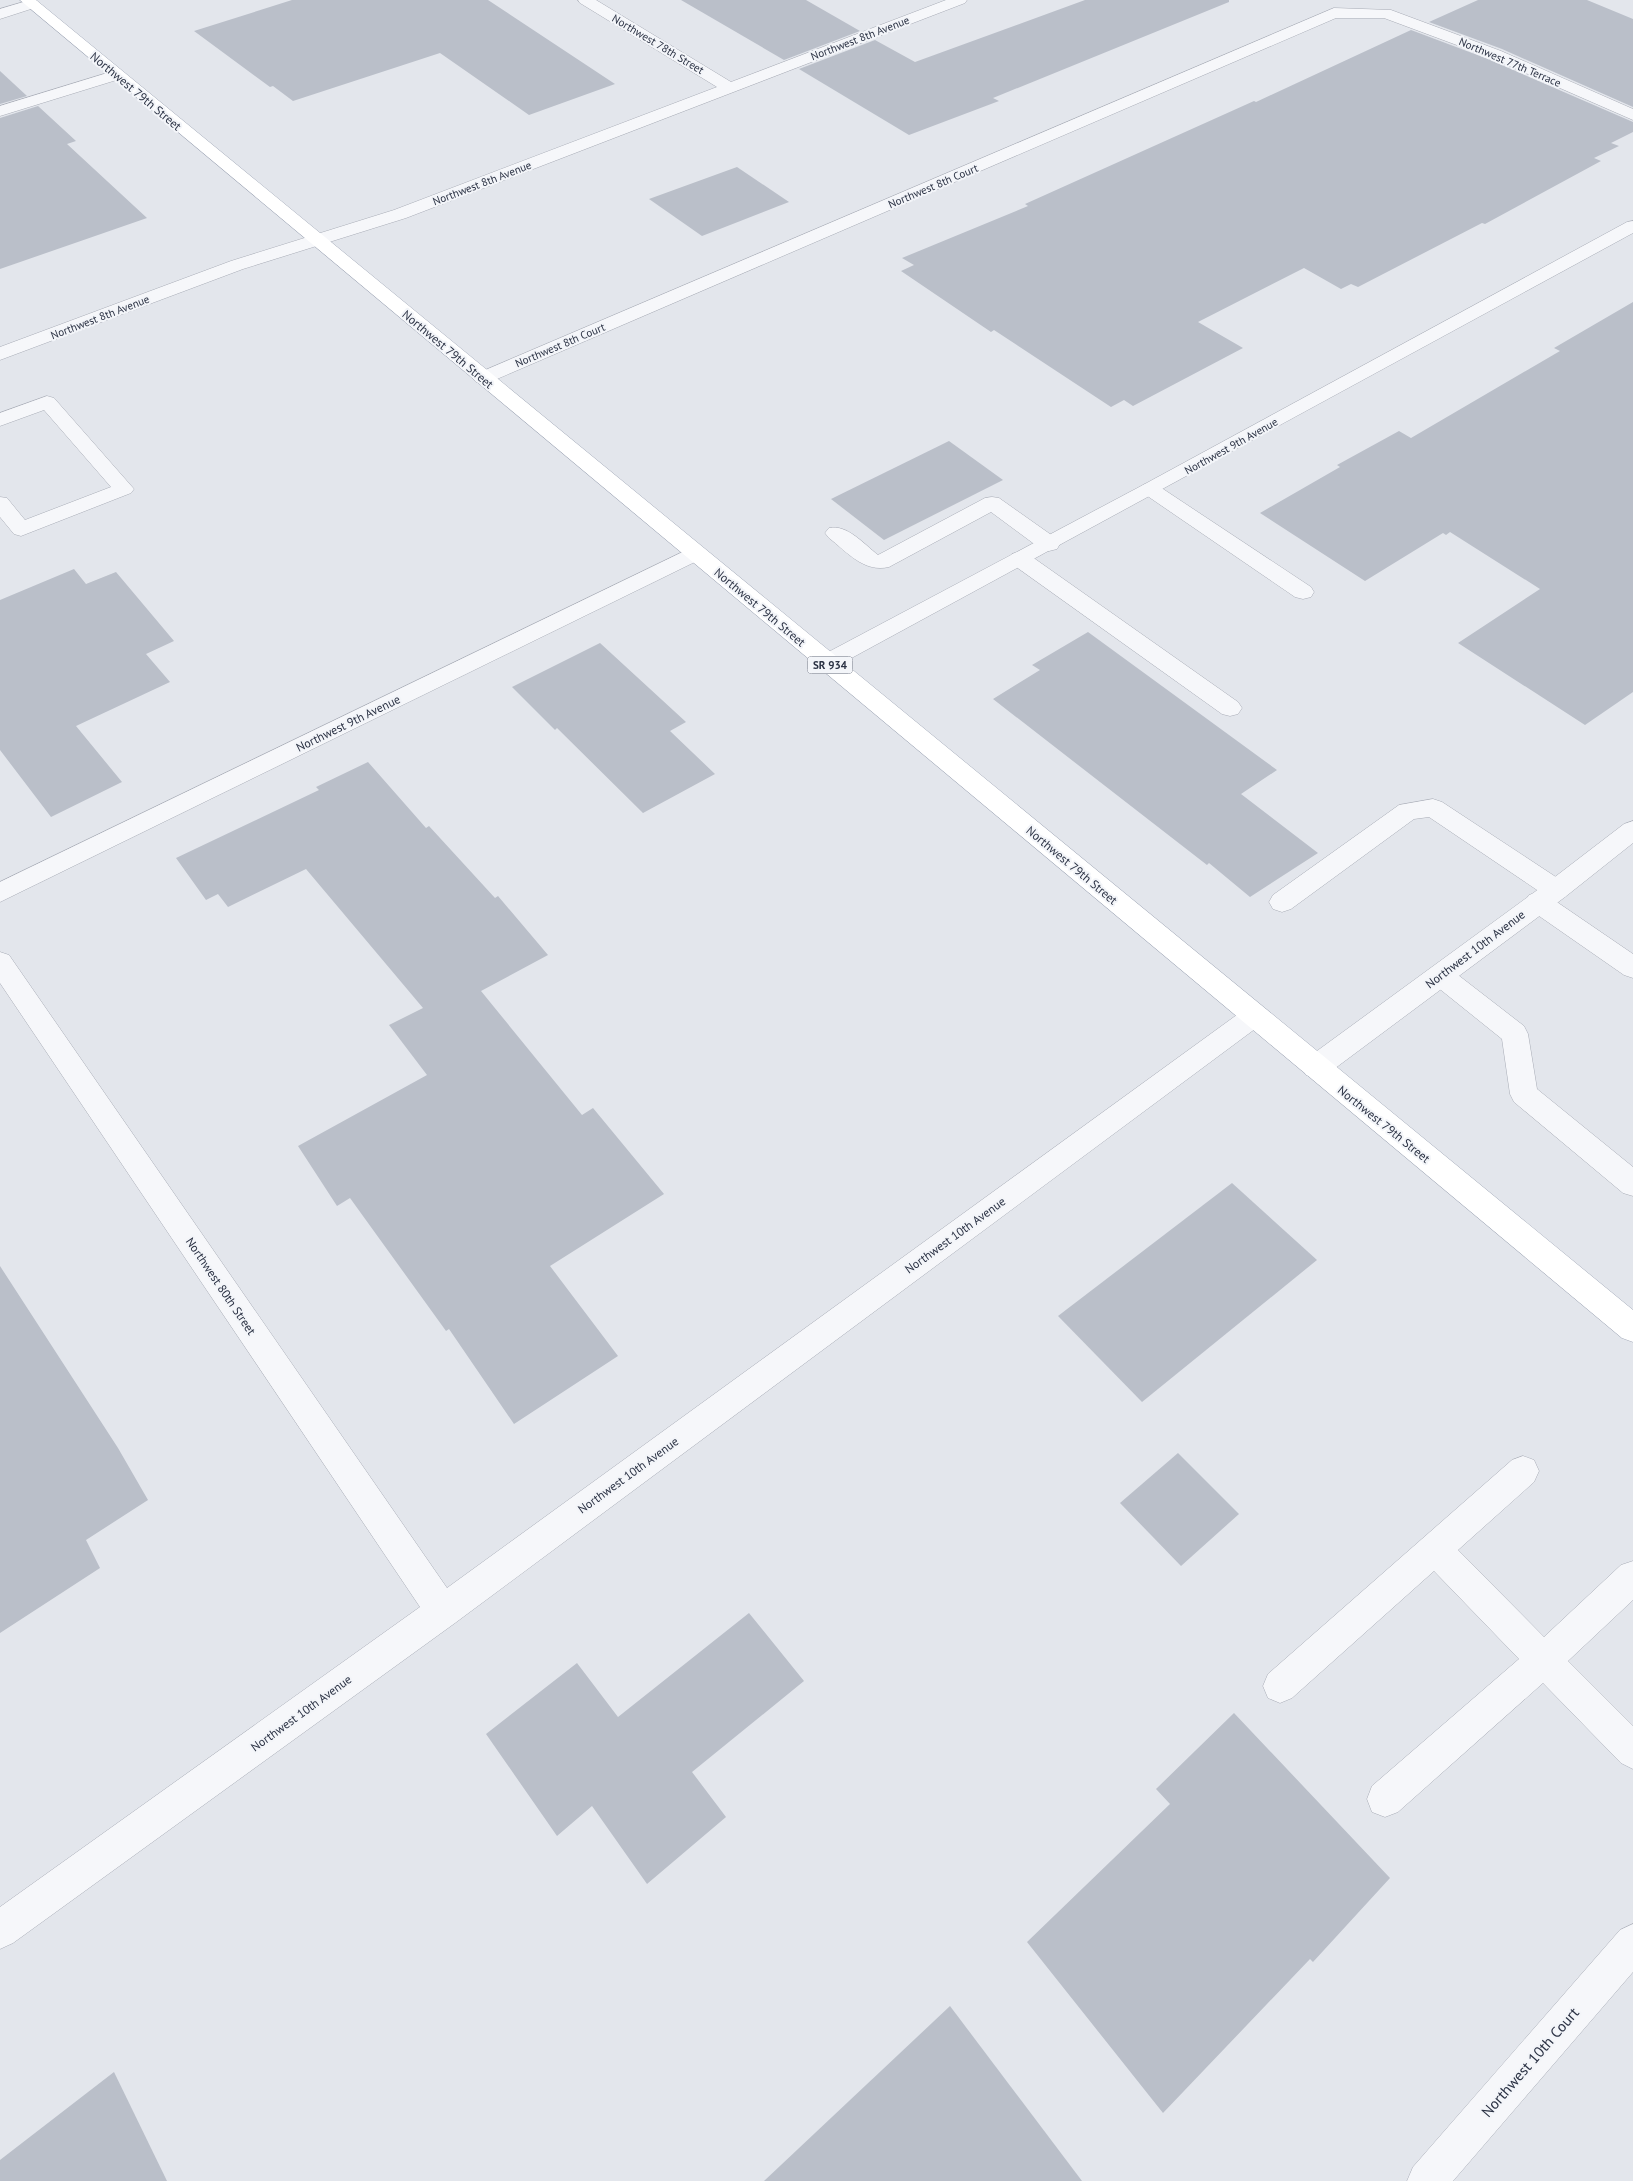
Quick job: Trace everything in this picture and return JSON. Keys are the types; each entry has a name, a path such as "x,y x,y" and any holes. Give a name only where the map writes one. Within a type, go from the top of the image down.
{"main road":[{"name":"Northwest 79th Street","path":"30,2 1633,1328"}],"street":[{"name":"Northwest 78th Street","path":"586,0 730,88"},
{"name":"Northwest 8th Avenue","path":"0,354 237,265 400,214 960,0"},
{"path":"0,14 30,2"},
{"name":"Northwest 77th Terrace","path":"1386,13 1495,54 1633,115"},
{"name":"Northwest 8th Court","path":"483,378 1334,14 1386,13"},
{"path":"0,111 117,75"},
{"name":"Northwest 9th Avenue","path":"827,662 1020,560 1633,226"},
{"path":"0,420 47,402 124,489 21,529 0,503"},
{"path":"1150,489 1303,592"},
{"path":"836,533 872,562 881,562 992,503 1049,544"},
{"name":"Northwest 9th Avenue","path":"0,893 696,553"},
{"path":"1020,560 1230,708"},
{"path":"1282,902 1408,811 1433,808 1547,896 1633,968"},
{"name":"Northwest 10th Avenue","path":"1316,1067 1633,830"},
{"name":"Northwest 80th Street","path":"0,962 443,1611"},
{"path":"1440,974 1490,1012 1515,1034 1524,1094 1633,1184"},
{"name":"Northwest 10th Avenue","path":"0,1930 443,1611 1254,1016"},
{"path":"1280,1686 1522,1471"},
{"path":"1435,1549 1633,1751"},
{"path":"1384,1799 1544,1660 1633,1577"},
{"name":"Northwest 10th Court","path":"1427,2181 1633,1943"}],"building":[{"path":"292,0 488,0 615,84 529,115 440,53 293,101 273,86 270,87 194,31"},
{"path":"681,0 806,0 860,31 784,60"},
{"path":"1085,0 1229,0 1229,2 993,98 999,101 909,135 799,69 875,40 915,62"},
{"path":"1478,0 1587,0 1633,19 1633,107 1502,49 1429,22"},
{"path":"1411,30 1488,59 1633,122 1633,132 1611,143 1619,146 1594,158 1601,161 1485,224 1482,223 1358,287 1351,284 1341,289 1304,268 1198,322 1243,348 1133,406 1124,400 1111,407 994,330 991,332 901,271 914,265 902,258 1028,206 1025,204 1254,101 1256,102"},
{"path":"0,71 27,96 0,104"},
{"path":"38,106 76,141 67,144 147,218 0,269 0,118"},
{"path":"737,167 789,202 702,236 649,199"},
{"path":"1633,302 1633,692 1585,725 1458,643 1540,589 1450,532 1446,535 1443,533 1365,581 1260,513 1340,467 1337,465 1399,431 1411,438 1560,351 1554,348"},
{"path":"949,441 1003,480 884,540 831,499"},
{"path":"74,569 86,584 116,572 174,641 146,654 170,682 76,726 122,782 51,817 0,750 0,600"},
{"path":"1088,632 1277,770 1241,794 1318,853 1250,897 1209,863 1207,865 993,699 1040,670 1032,665"},
{"path":"600,643 686,722 670,731 715,774 643,813 557,728 555,730 512,687"},
{"path":"368,762 426,828 429,826 495,898 498,896 548,955 481,991 582,1115 593,1108 664,1194 550,1266 618,1356 514,1424 449,1329 446,1331 350,1198 337,1206 298,1146 427,1075 389,1025 423,1008 306,869 228,907 218,894 206,900 176,858 319,790 316,787"},
{"path":"1232,1183 1317,1260 1142,1402 1058,1316"},
{"path":"0,1266 118,1448 148,1500 86,1540 100,1568 0,1633"},
{"path":"1178,1453 1239,1514 1181,1566 1120,1503"},
{"path":"749,1613 804,1681 692,1772 726,1817 647,1884 592,1806 557,1836 486,1734 577,1663 618,1717"},
{"path":"1234,1713 1390,1878 1313,1962 1310,1959 1163,2113 1027,1942 1170,1804 1156,1789"},
{"path":"950,2006 1082,2181 764,2181"},
{"path":"114,2072 167,2181 0,2181 0,2160"}]}
